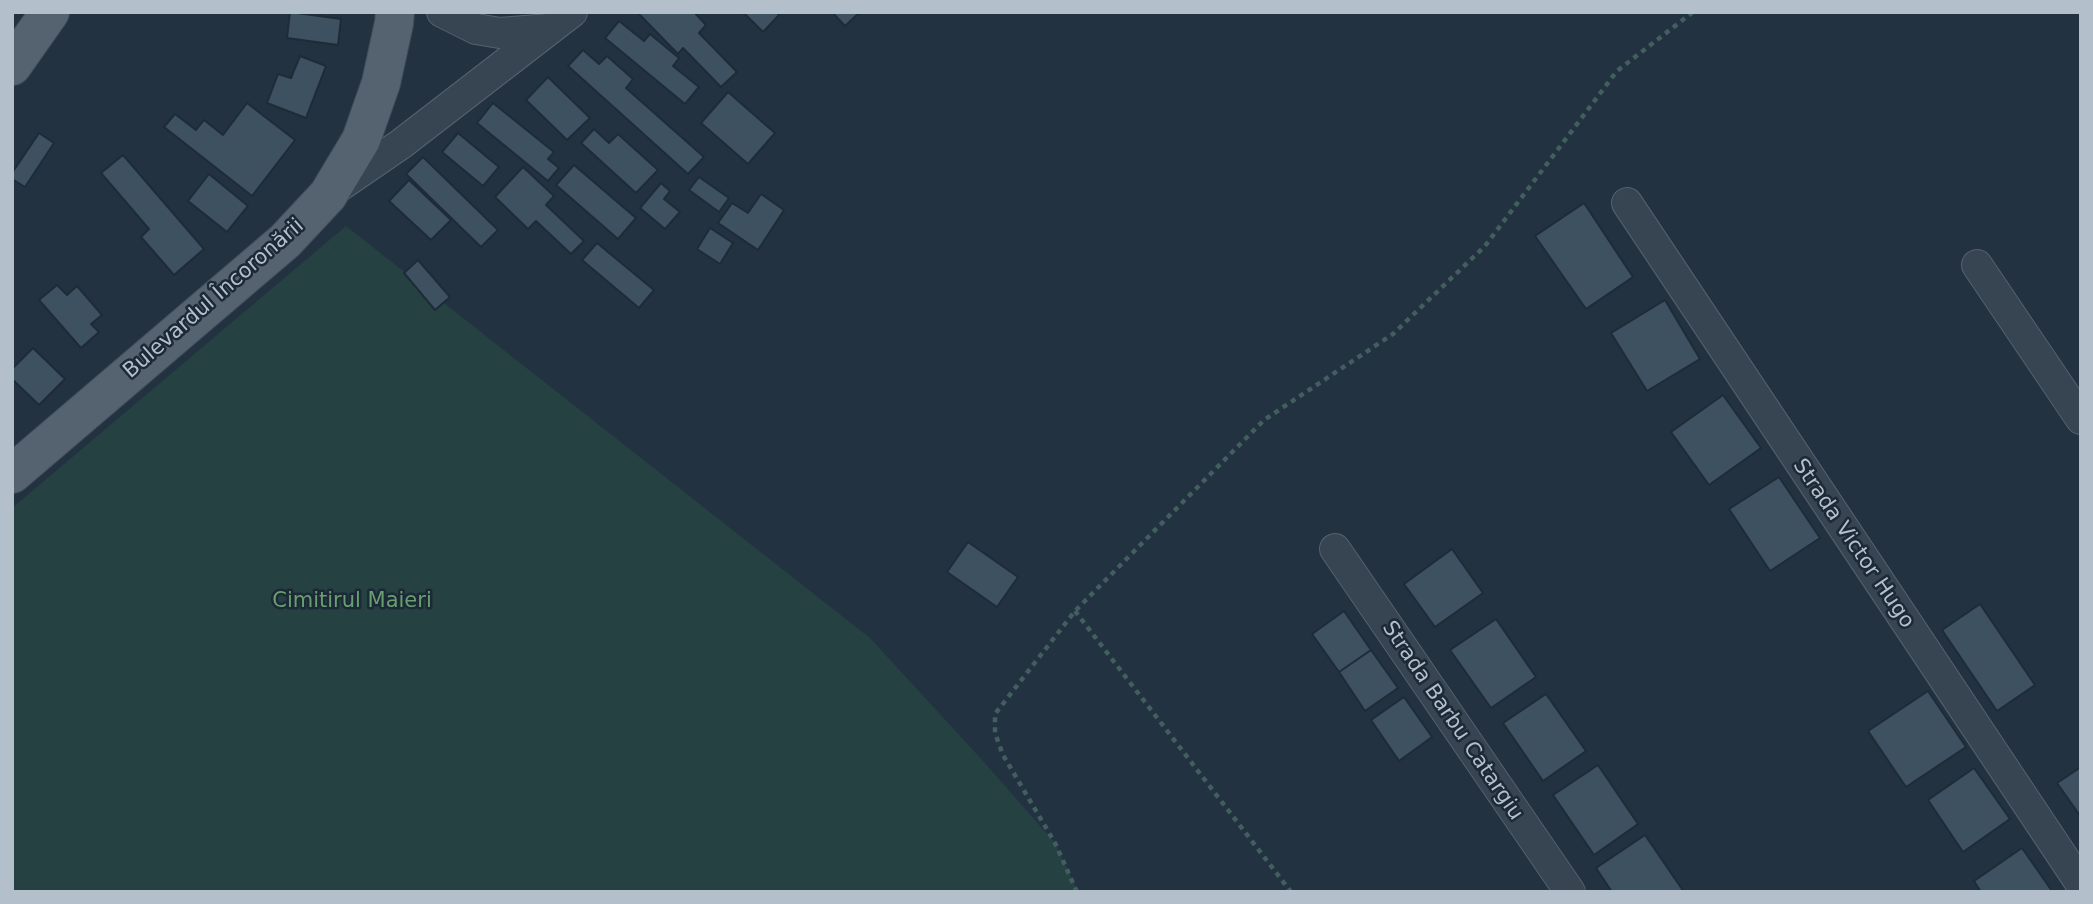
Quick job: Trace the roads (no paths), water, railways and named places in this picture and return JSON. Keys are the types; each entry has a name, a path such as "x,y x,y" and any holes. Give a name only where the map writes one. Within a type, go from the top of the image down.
{"main road":[{"path":"12,66 50,12"},
{"name":"Bulevardul Încoronării","path":"12,474 285,241 328,195 360,141 381,83 394,12"}],"street":[{"path":"442,12 476,29 500,33 561,21"},
{"path":"328,195 401,144 561,21"},
{"name":"Strada Victor Hugo","path":"1627,203 2081,884"},
{"path":"1978,265 2081,419"},
{"name":"Strada Barbu Catargiu","path":"1335,550 1570,892"}],"park label":[{"name":"Cimitirul Maieri","path":"352,602"}]}
